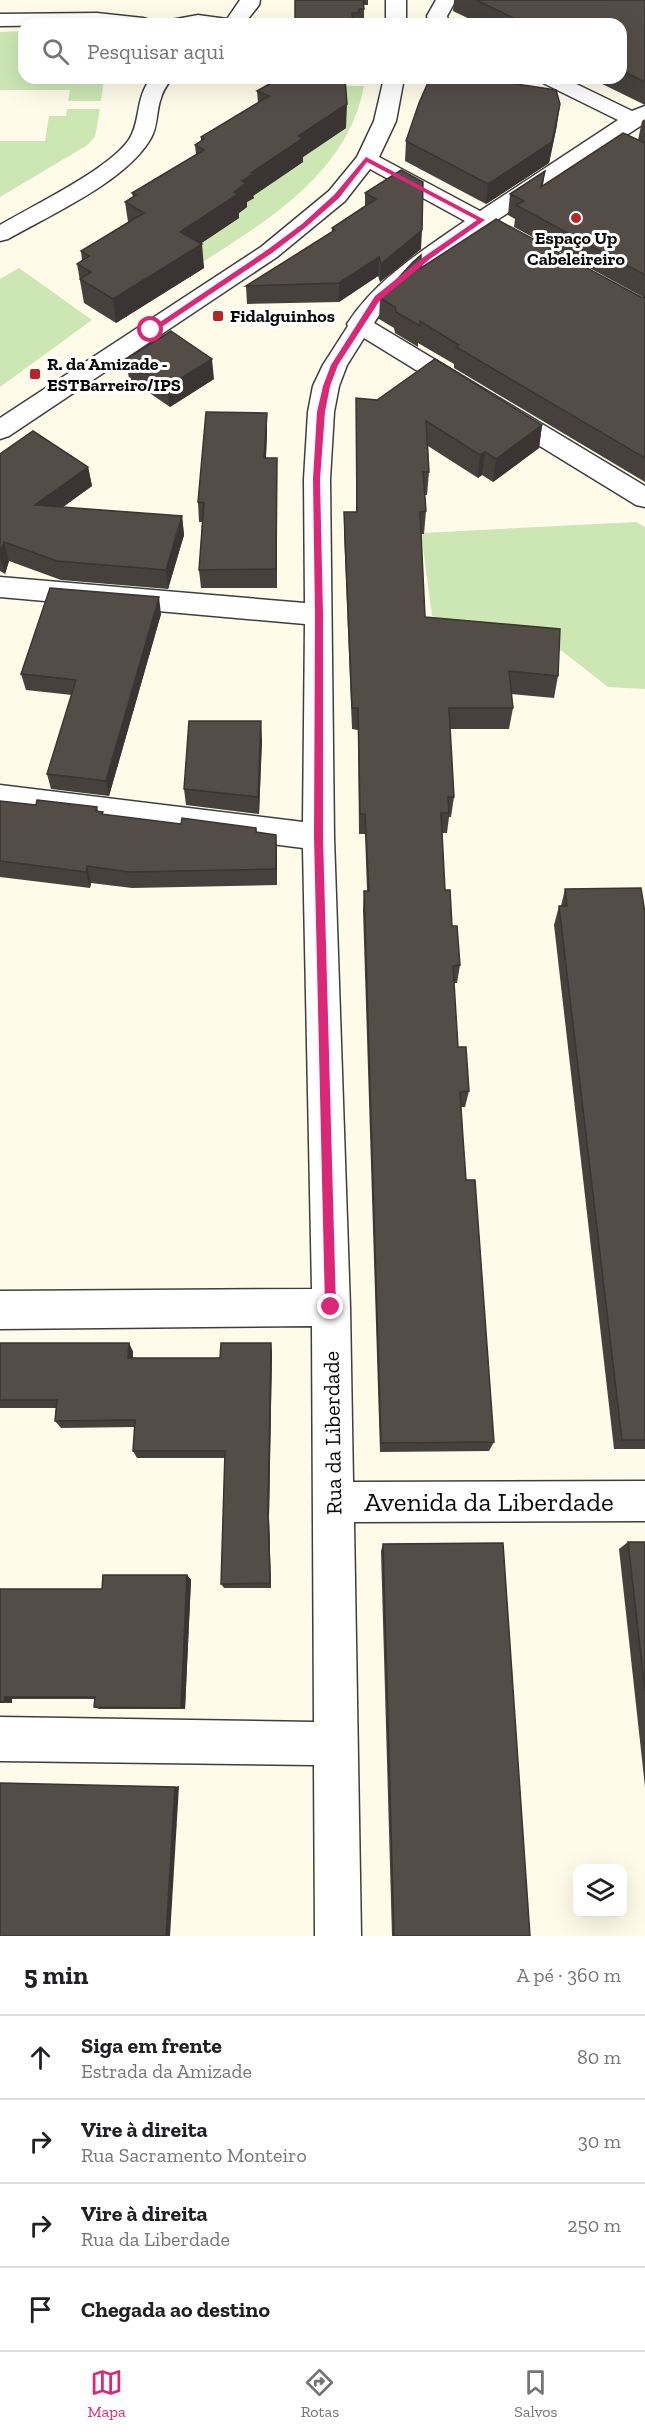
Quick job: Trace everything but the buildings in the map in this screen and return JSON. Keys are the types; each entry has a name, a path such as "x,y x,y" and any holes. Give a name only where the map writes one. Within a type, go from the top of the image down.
{"street":[{"path":"239,18 249,5 250,0"},
{"path":"396,0 396,18"},
{"path":"438,18 446,0"},
{"path":"0,20 18,20"},
{"path":"0,234 102,174 125,157 138,144 145,130 148,98 157,84"},
{"path":"0,430 269,252 337,196 366,159 385,121 393,84"},
{"path":"563,84 640,116"},
{"name":"Rua da Liberdade","path":"338,1936 331,1307 318,837 319,615 316,479 321,412 335,365 359,324 378,298 481,220 616,142 640,116"},
{"path":"366,159 512,237"},
{"path":"359,324 645,498"},
{"path":"0,587 319,615"},
{"path":"0,797 318,837"},
{"path":"0,1310 331,1307"},
{"name":"Avenida da Liberdade","path":"332,1502 645,1501"},
{"path":"0,1740 336,1744"}],"green space":[{"path":"18,31 18,84 103,84 101,101 68,101 70,90 0,90 0,32"},
{"path":"345,86 364,86 355,117 341,144 323,169 301,192 251,231 198,265 176,253 239,218 235,216 245,194 303,163 299,160"},
{"path":"67,109 100,109 95,137 86,146 0,197 0,141 45,141 49,116 66,116"},
{"path":"19,268 92,320 0,387 0,279"},
{"path":"636,522 645,527 645,689 608,687 562,651 494,629 432,616 421,533"}],"place":[{"name":"Espaço Up Cabeleireiro","path":"576,218"},
{"name":"Fidalguinhos","path":"218,316"},
{"name":"R. da Amizade - ESTBarreiro/IPS","path":"35,374"}],"route":[{"path":"151,330 269,252 304,225 337,196 366,159 481,220 378,298 359,324 335,365 321,412 316,479 319,615 318,837 331,1307"}]}
